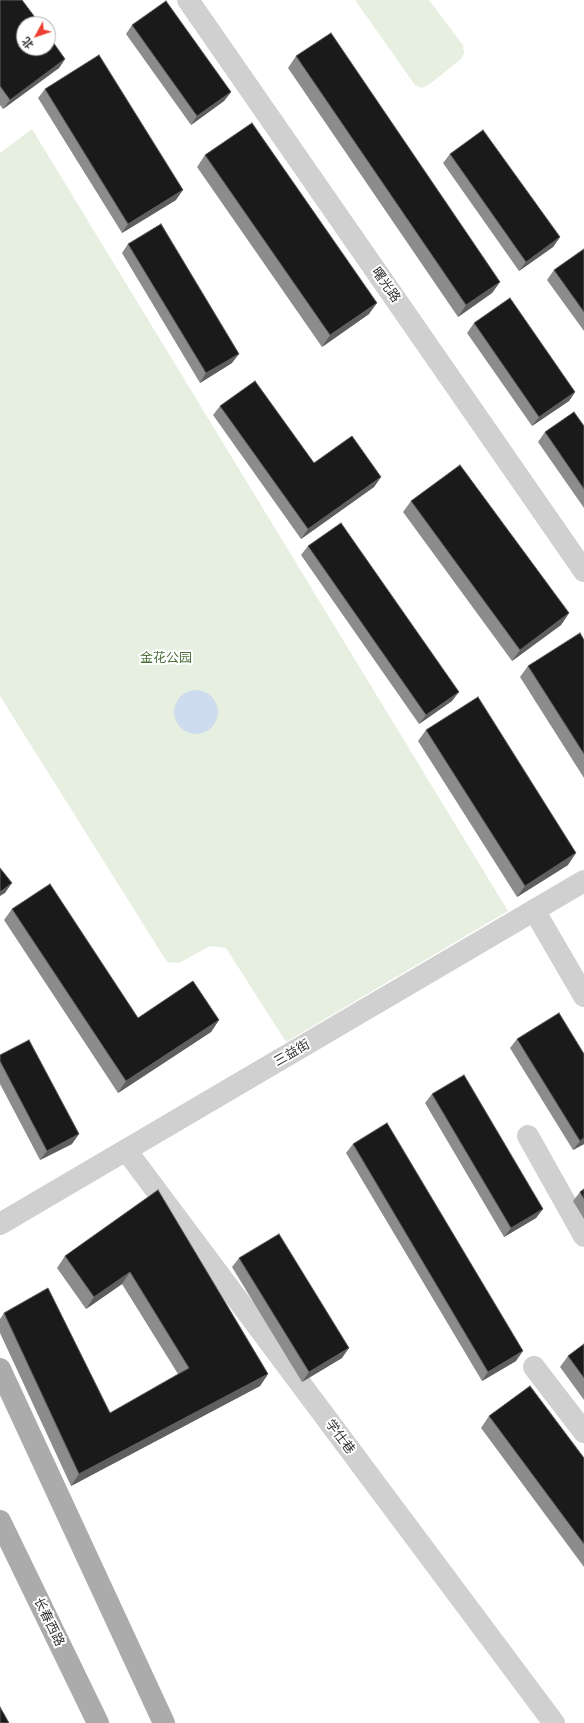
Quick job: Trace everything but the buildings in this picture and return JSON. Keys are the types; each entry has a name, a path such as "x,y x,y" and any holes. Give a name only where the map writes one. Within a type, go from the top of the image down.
{"main road":[{"path":"0,1369 164,1723"},
{"name":"长春西路","path":"0,1521 98,1723"}],"street":[{"name":"曙光路","path":"188,0 584,571"},
{"name":"三益街","path":"0,1224 584,881"},
{"path":"534,910 584,996"},
{"path":"528,1136 584,1236"},
{"name":"学仕巷","path":"126,1150 554,1723"},
{"path":"534,1367 584,1432"}],"green space":[{"path":"355,0 429,0 463,45 464,53 461,59 430,84 422,88 415,85"},
{"name":"金花公园","path":"32,129 508,911 286,1042 226,948 210,946 179,963 167,962 0,696 0,153"}],"water":[{"path":"192,690 200,690 205,691 212,696 217,703 217,721 212,728 205,733 192,734 184,731 177,724 174,716 174,708 177,700 184,693"}]}
